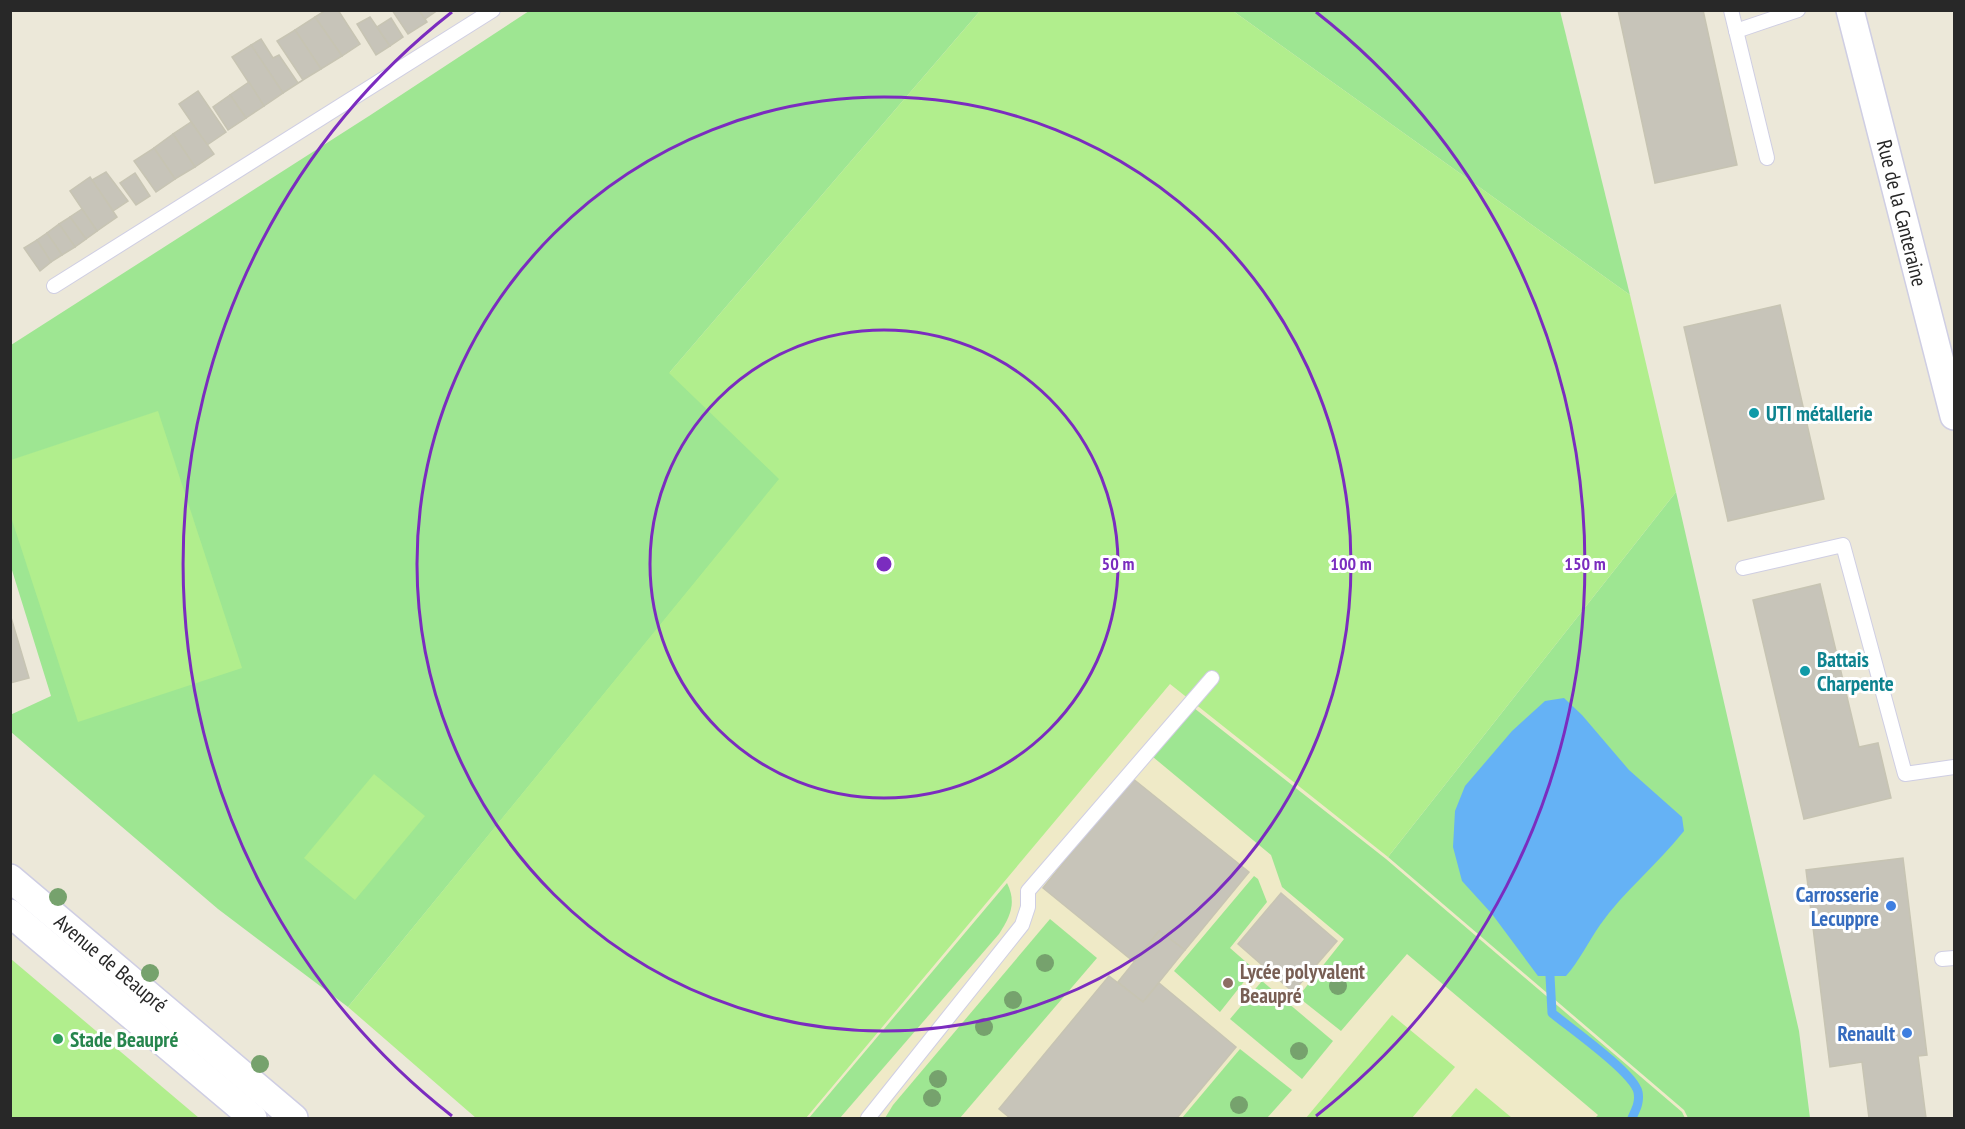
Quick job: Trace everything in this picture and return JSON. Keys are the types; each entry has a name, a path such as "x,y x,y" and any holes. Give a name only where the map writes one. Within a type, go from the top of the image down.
{"street":[{"name":"Rue de la Canteraine","path":"1850,10 1954,416"},
{"name":"Avenue de Beaupré","path":"10,878 294,1119"},
{"name":"Avenue de Beaupré","path":"10,913 253,1119"}],"lane":[{"path":"54,286 493,10"},
{"path":"1731,10 1767,158"},
{"path":"1736,31 1798,10"},
{"path":"1743,568 1843,545 1905,774 1954,767"},
{"path":"868,1119 1022,925 1028,907 1028,891 1212,678"}],"shaded area":[{"name":"Lycée polyvalent Beaupré","path":"1170,683 1388,857 1684,1110 1688,1118 806,1118"}],"green space":[{"path":"529,11 980,11 670,372 780,479 348,1007 218,909 11,732 10,715 51,696 11,567 11,345"},
{"path":"980,11 1233,11 1630,295 1676,492 1388,857 1170,684 806,1118 476,1118 348,1007 779,479 669,373"},
{"path":"1233,11 1560,11 1630,295"},
{"path":"158,411 242,668 78,722 11,517 11,460"},
{"path":"1676,492 1799,1031 1810,1118 1688,1118 1684,1110 1388,857"},
{"path":"1194,708 1386,859 1682,1112 1685,1118 1595,1118 1598,1115 1407,954 1341,1031 1298,997 1344,939 1282,887 1271,855 1153,757"},
{"path":"374,774 425,816 355,900 304,858"},
{"path":"1254,876 1258,879 1267,902 1230,948 1254,969 1220,1012 1174,971"},
{"path":"1007,883 1012,897 1011,910 999,934 840,1118 809,1118"},
{"path":"1050,919 1097,958 960,1118 885,1118 893,1105"},
{"name":"Stade Beaupré","path":"11,959 199,1118 11,1118"},
{"path":"1262,981 1333,1041 1302,1079 1230,1019"},
{"path":"1392,1015 1455,1067 1412,1118 1306,1118"},
{"path":"1240,1049 1292,1090 1267,1118 1182,1118"},
{"path":"1476,1088 1512,1118 1450,1118"}],"water":[{"path":"1564,698 1582,715 1629,770 1682,817 1684,831 1609,913 1566,976 1538,976 1492,914 1462,881 1453,847 1455,811 1465,786 1512,731 1545,701"}],"building":[{"path":"326,10 338,10 360,44 342,56 315,17"},
{"path":"392,10 419,10 427,22 408,34"},
{"path":"419,10 438,10 425,19"},
{"path":"1618,10 1703,10 1737,165 1655,183"},
{"path":"315,17 342,56 321,69 295,30"},
{"path":"370,17 390,46 376,55 357,24"},
{"path":"391,18 403,37 390,46 377,27"},
{"path":"295,30 321,69 303,80 277,41"},
{"path":"261,39 273,58 279,55 298,83 303,80 283,93 251,45"},
{"path":"251,45 283,93 264,106 232,57"},
{"path":"249,82 264,106 246,118 230,95"},
{"path":"198,91 226,132 207,145 179,104"},
{"path":"230,95 246,118 228,130 213,107"},
{"path":"191,122 214,154 195,167 173,134"},
{"path":"173,134 195,167 175,179 154,148"},
{"path":"154,148 175,179 156,192 134,161"},
{"path":"106,172 128,201 113,211 92,180"},
{"path":"135,173 150,196 136,205 120,183"},
{"path":"90,177 117,217 97,231 70,191"},
{"path":"82,209 97,231 86,239 70,217"},
{"path":"70,217 86,239 75,247 59,224"},
{"path":"59,224 75,247 62,255 47,233"},
{"path":"47,233 62,255 51,262 37,240"},
{"path":"37,240 51,262 40,271 24,248"},
{"name":"UTI métallerie","path":"1780,305 1824,499 1728,521 1684,327"},
{"name":"Battais Charpente","path":"1820,584 1859,747 1878,743 1891,798 1804,819 1753,600"},
{"path":"10,614 29,678 10,683"},
{"path":"1132,778 1249,872 1185,950 1159,931 1134,962 1043,888"},
{"path":"1903,858 1927,1055 1918,1056 1926,1118 1869,1118 1862,1062 1830,1067 1806,870"},
{"path":"1281,893 1337,941 1293,992 1238,944"},
{"path":"1159,931 1185,950 1143,1002 1118,982"},
{"path":"1109,976 1143,1002 1159,983 1236,1047 1177,1118 1010,1118 999,1109"}],"waterway":[{"path":"1550,976 1552,1013 1613,1062 1634,1083 1638,1099 1632,1118"}],"place":[{"name":"UTI métallerie","path":"1754,413"},
{"name":"Battais Charpente","path":"1805,671"},
{"name":"Carrosserie Lecuppre","path":"1891,906"},
{"name":"Lycée polyvalent Beaupré","path":"1228,983"},
{"name":"Renault","path":"1907,1033"},
{"name":"Stade Beaupré","path":"58,1039"}]}
